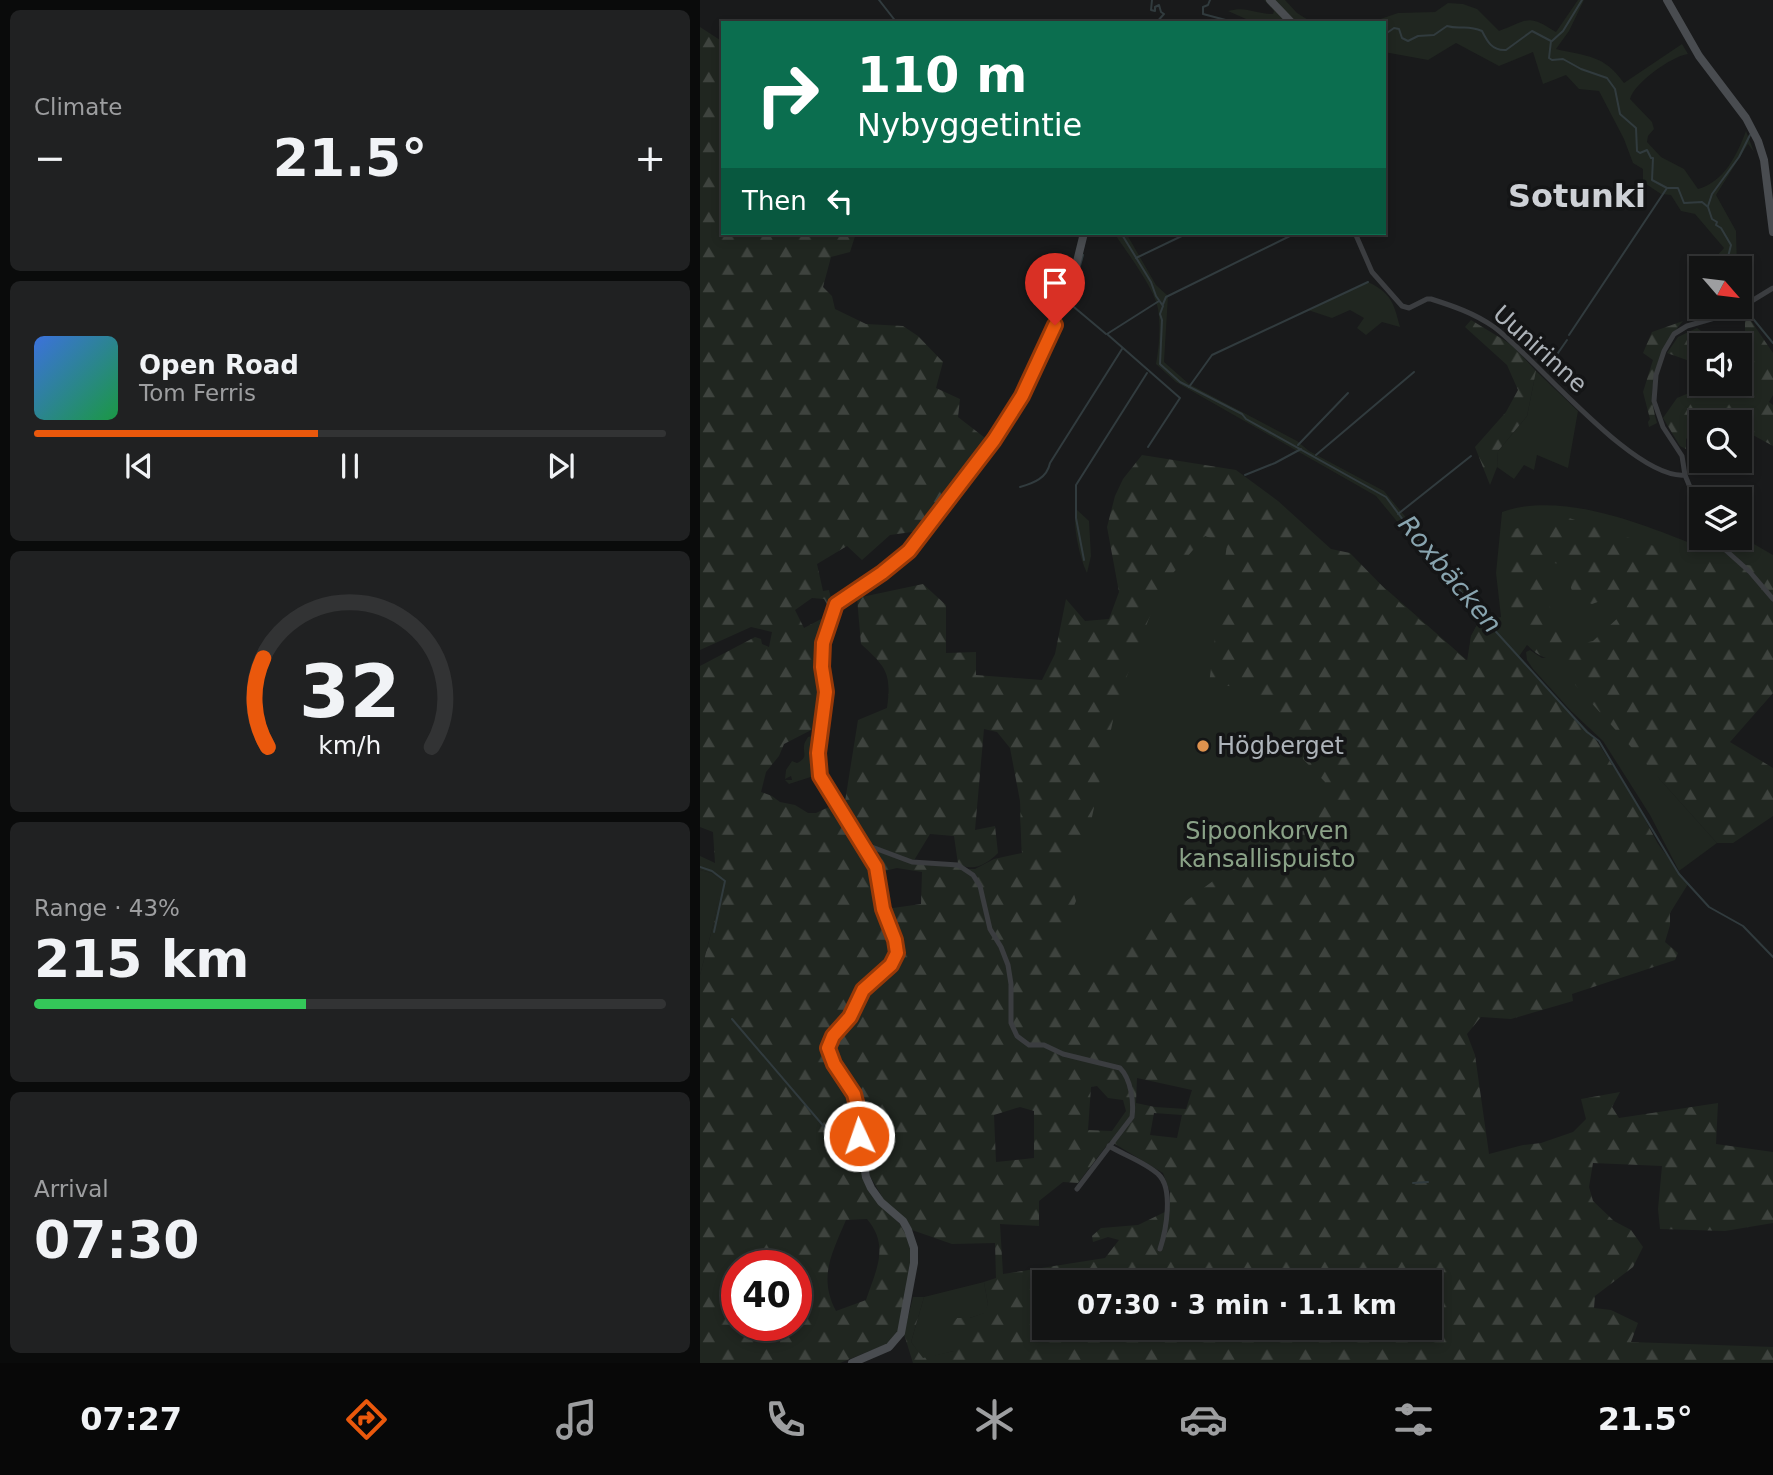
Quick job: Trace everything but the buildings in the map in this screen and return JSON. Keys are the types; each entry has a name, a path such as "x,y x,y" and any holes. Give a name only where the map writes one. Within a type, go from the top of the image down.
{"street":[{"path":"1270,0 1290,21"},
{"path":"1667,0 1699,56 1746,118 1758,141 1773,232"},
{"path":"852,1363 880,1353 896,1341 904,1322 914,1264 914,1248 903,1221 876,1196 866,1177 857,1103 834,1064 828,1048 833,1036 850,1017 863,990 891,965 897,953 883,909 876,867 823,784 818,764 826,692 821,653 833,611 843,598 882,573 909,551 1013,412 1070,290 1084,235"},
{"name":"Uunirinne","path":"1356,235 1372,272 1402,306 1412,307 1431,299 1484,320 1525,353 1571,400 1615,439 1665,473 1685,475"},
{"path":"1690,487 1682,456 1663,427 1654,401 1656,375 1664,351 1674,334 1687,326 1732,313 1773,288"},
{"path":"1725,550 1750,572 1773,599"},
{"path":"861,843 912,862 958,865 974,874 980,886 990,929 1002,947 1008,965 1011,1023 1017,1036 1029,1045 1044,1045 1063,1054 1120,1068 1125,1073 1133,1104 1132,1117 1077,1189"},
{"path":"1109,1146 1160,1175 1167,1193 1167,1214 1160,1249"}],"green space":[{"path":"1264,0 1285,0 1297,13 1310,21 1250,21 1228,11 1241,9 1273,14 1274,11"},
{"path":"1578,0 1584,0 1569,31 1556,49 1602,62 1624,83 1682,44 1688,54 1654,71 1630,99 1652,122 1654,129 1647,142 1661,157 1684,169 1698,189 1722,174 1734,158 1746,131 1754,152 1748,144 1716,195 1736,231 1737,256 1717,256 1724,248 1695,214 1681,211 1671,195 1661,194 1643,182 1643,169 1633,163 1624,139 1599,91 1579,89 1566,75 1543,84 1533,52 1499,66 1456,43 1428,60 1386,52 1386,21 1375,21 1398,13 1435,12 1448,3 1477,9 1499,31 1523,21 1539,22 1556,32"},
{"path":"700,27 721,41 721,235 855,235 850,252 831,257 823,287 832,296 835,309 866,324 903,326 918,336 943,362 936,388 960,399 958,417 989,441 919,531 890,535 862,560 847,546 817,564 823,591 829,590 832,603 828,606 824,599 812,598 795,610 804,628 823,618 827,620 818,653 822,699 819,726 784,744 779,756 766,772 761,792 808,813 816,813 833,805 872,868 879,910 892,941 893,953 888,963 860,988 847,1015 830,1034 825,1048 830,1065 854,1104 868,1190 905,1231 910,1249 911,1263 898,1331 887,1344 840,1363 700,1363 700,975 714,922 720,880 712,873 700,870 700,856 715,863 713,832 700,827 700,666 755,637 769,647 772,632 751,627 700,650","holes":["867,1219 878,1239 879,1258 866,1300 836,1311 828,1287 829,1265 846,1220"]},
{"name":"Sipoonkorven kansallispuisto","path":"1115,235 1127,235 1156,285 1168,296 1164,362 1189,384 1384,491 1473,598 1496,618 1501,617 1496,573 1502,512 1525,506 1574,507 1600,512 1689,543 1689,550 1752,550 1752,543 1773,555 1773,693 1678,797 1657,776 1717,843 1679,871 1650,815 1603,741 1533,669 1527,660 1526,652 1530,650 1542,658 1547,658 1527,645 1502,680 1466,1027 1484,1158 1442,1290 1442,1270 1425,1270 1351,1074 1031,1059 1020,815 1050,676 1092,683 1121,603 1109,530 1171,463 1234,552 1378,582 1468,661 1471,636 1480,619 1376,496 1176,382 1156,364 1159,316 1152,291"},
{"path":"1368,282 1387,295 1396,311 1400,327 1382,322 1366,335 1357,328 1364,318 1350,310 1332,318 1308,310"},
{"path":"1745,319 1750,319 1773,353 1773,395 1769,402 1773,405 1773,446 1752,435 1752,410 1689,410 1686,449 1680,446 1663,418 1677,398 1689,393 1689,396 1752,396 1752,333 1745,333"},
{"path":"1471,320 1512,345 1536,371 1527,416 1498,451 1497,467 1490,485 1475,447 1506,412 1518,390 1507,365 1465,327"},
{"path":"1683,321 1667,344 1656,369 1652,395 1657,423 1649,427 1650,419 1643,392 1653,360 1643,353 1652,332"},
{"path":"1697,328 1704,333 1689,333 1689,361 1667,353 1678,337"},
{"path":"1536,371 1578,411 1568,468 1537,455 1534,470 1524,465 1514,479 1497,467 1498,451 1527,416"},
{"path":"1142,455 1236,470 1278,501 1331,549 1350,553 1391,595 1467,661 1471,636 1481,618 1494,624 1532,673 1595,738 1634,799 1658,844 1688,884 1670,913 1665,942 1678,953 1675,960 1572,994 1573,1001 1511,1019 1481,1017 1467,1034 1475,1055 1489,1154 1541,1143 1573,1132 1586,1119 1581,1099 1620,1092 1612,1107 1619,1118 1718,1103 1716,1144 1773,1152 1773,1223 1725,1231 1660,1229 1658,1209 1662,1166 1593,1163 1589,1187 1593,1201 1614,1221 1631,1230 1643,1247 1633,1267 1595,1296 1594,1308 1611,1310 1638,1323 1631,1342 1773,1347 1773,1363 913,1363 904,1334 913,1297 924,1297 911,1342 923,1358 954,1351 946,1331 957,1318 970,1318 984,1313 988,1304 984,1282 996,1278 995,1243 952,1244 912,1230 884,1200 870,1176 862,1136 861,1102 837,1062 832,1048 866,992 894,967 901,954 899,939 886,909 921,904 922,872 897,868 880,872 867,846 912,863 952,864 965,869 975,869 994,859 1022,853 1020,801 1010,748 997,732 984,729 975,830 995,826 998,853 985,863 969,867 958,864 954,836 930,834 913,862 865,843 843,814 858,720 887,708 889,686 882,665 861,644 857,598 923,584 946,605 946,653 976,652 976,675 1042,680 1055,654 1066,599 1085,621 1109,619 1119,592 1107,527 1115,496 1123,479","holes":["1205,536 1227,544 1209,684 1249,688 1283,738 1325,782 1311,809 1280,848 1221,875 1115,954 1082,965 1057,948 1076,901 1065,864 1090,826 1117,702 1161,587","1137,1078 1192,1090 1186,1109 1136,1103","1097,1086 1108,1098 1123,1100 1126,1111 1112,1131 1088,1130 1091,1087","1020,1107 1034,1111 1034,1158 996,1162 994,1115","1154,1113 1182,1115 1177,1138 1150,1135","1110,1141 1163,1173 1170,1192 1169,1210 1138,1225 1101,1228 1092,1236 1093,1242 1108,1237 1119,1240 1105,1258 1003,1274 1000,1224 1039,1226 1039,1201 1063,1182 1078,1183"]},
{"path":"1076,509 1089,521 1091,556 1087,573 1077,541"},
{"path":"1569,518 1694,559 1773,568 1773,693 1730,742 1773,768 1773,816 1733,843 1717,843 1553,660 1536,653 1524,641 1511,607 1504,531","holes":["1553,563 1574,568 1571,588 1575,598 1592,604 1609,598 1619,603 1620,616 1593,641 1577,645 1553,619 1544,583"]},
{"path":"815,735 817,775 789,784 785,780 792,780 791,776 785,779 786,770 792,761 797,763 803,759 805,742 808,737"},
{"path":"700,870 712,873 721,880 714,922 700,975"},
{"path":"984,1282 988,1304 985,1313 970,1318 957,1318 954,1351 923,1359 911,1342 924,1297"}],"waterway":[{"path":"879,0 895,21"},
{"path":"1152,0 1151,10 1155,11 1155,7 1159,5 1164,14 1158,21"},
{"path":"1210,0 1208,5 1203,7 1203,14 1229,21"},
{"path":"1552,41 1563,31 1582,0"},
{"path":"1386,34 1394,28 1399,29 1402,38 1408,41 1418,36 1434,35 1447,26 1472,28 1482,31 1488,42 1501,50 1506,50 1532,31 1551,41 1549,58 1552,60 1563,59 1607,78 1615,89 1620,114 1636,128 1637,151 1640,153 1647,150 1653,158 1652,180 1667,188 1678,188 1684,203 1702,202 1708,207 1712,219 1717,222 1716,225 1721,228 1731,245 1728,256"},
{"path":"1708,206 1712,194 1739,157 1750,135"},
{"path":"1569,335 1667,188"},
{"name":"Roxbäcken","path":"1122,235 1163,306 1160,314 1160,364 1180,382 1242,414 1246,419 1386,497 1436,564 1443,568 1472,606 1486,614 1489,624 1587,732 1599,741 1679,874 1709,907 1743,926 1773,957"},
{"path":"1136,258 1184,235"},
{"path":"1163,304 1166,297 1292,235"},
{"path":"1075,284 1083,255"},
{"path":"1189,387 1212,355 1368,282"},
{"path":"1148,447 1180,398 1107,334 1159,301"},
{"path":"1068,302 1106,334"},
{"path":"1752,318 1773,343"},
{"path":"1549,366 1567,340"},
{"path":"1020,487 1035,482 1046,473 1122,349"},
{"path":"1316,455 1414,372"},
{"path":"1084,560 1076,518 1076,485 1147,373"},
{"path":"1298,445 1348,393"},
{"path":"1245,475 1301,449"},
{"path":"1398,514 1471,456"},
{"path":"700,867 712,871 725,881 714,932"},
{"path":"732,1019 856,1164"},
{"path":"1413,1183 1428,1182"}],"place":[{"name":"Högberget","path":"1203,746"}],"district":[{"name":"Sotunki","path":"1577,196"}],"route":[{"path":"859,1136 859,1114 854,1094 834,1064 828,1048 833,1036 850,1017 863,990 891,965 897,953 883,909 876,867 820,776 818,753 826,692 821,653 823,643 836,604 909,551 994,440 1022,396 1055,325"}]}
